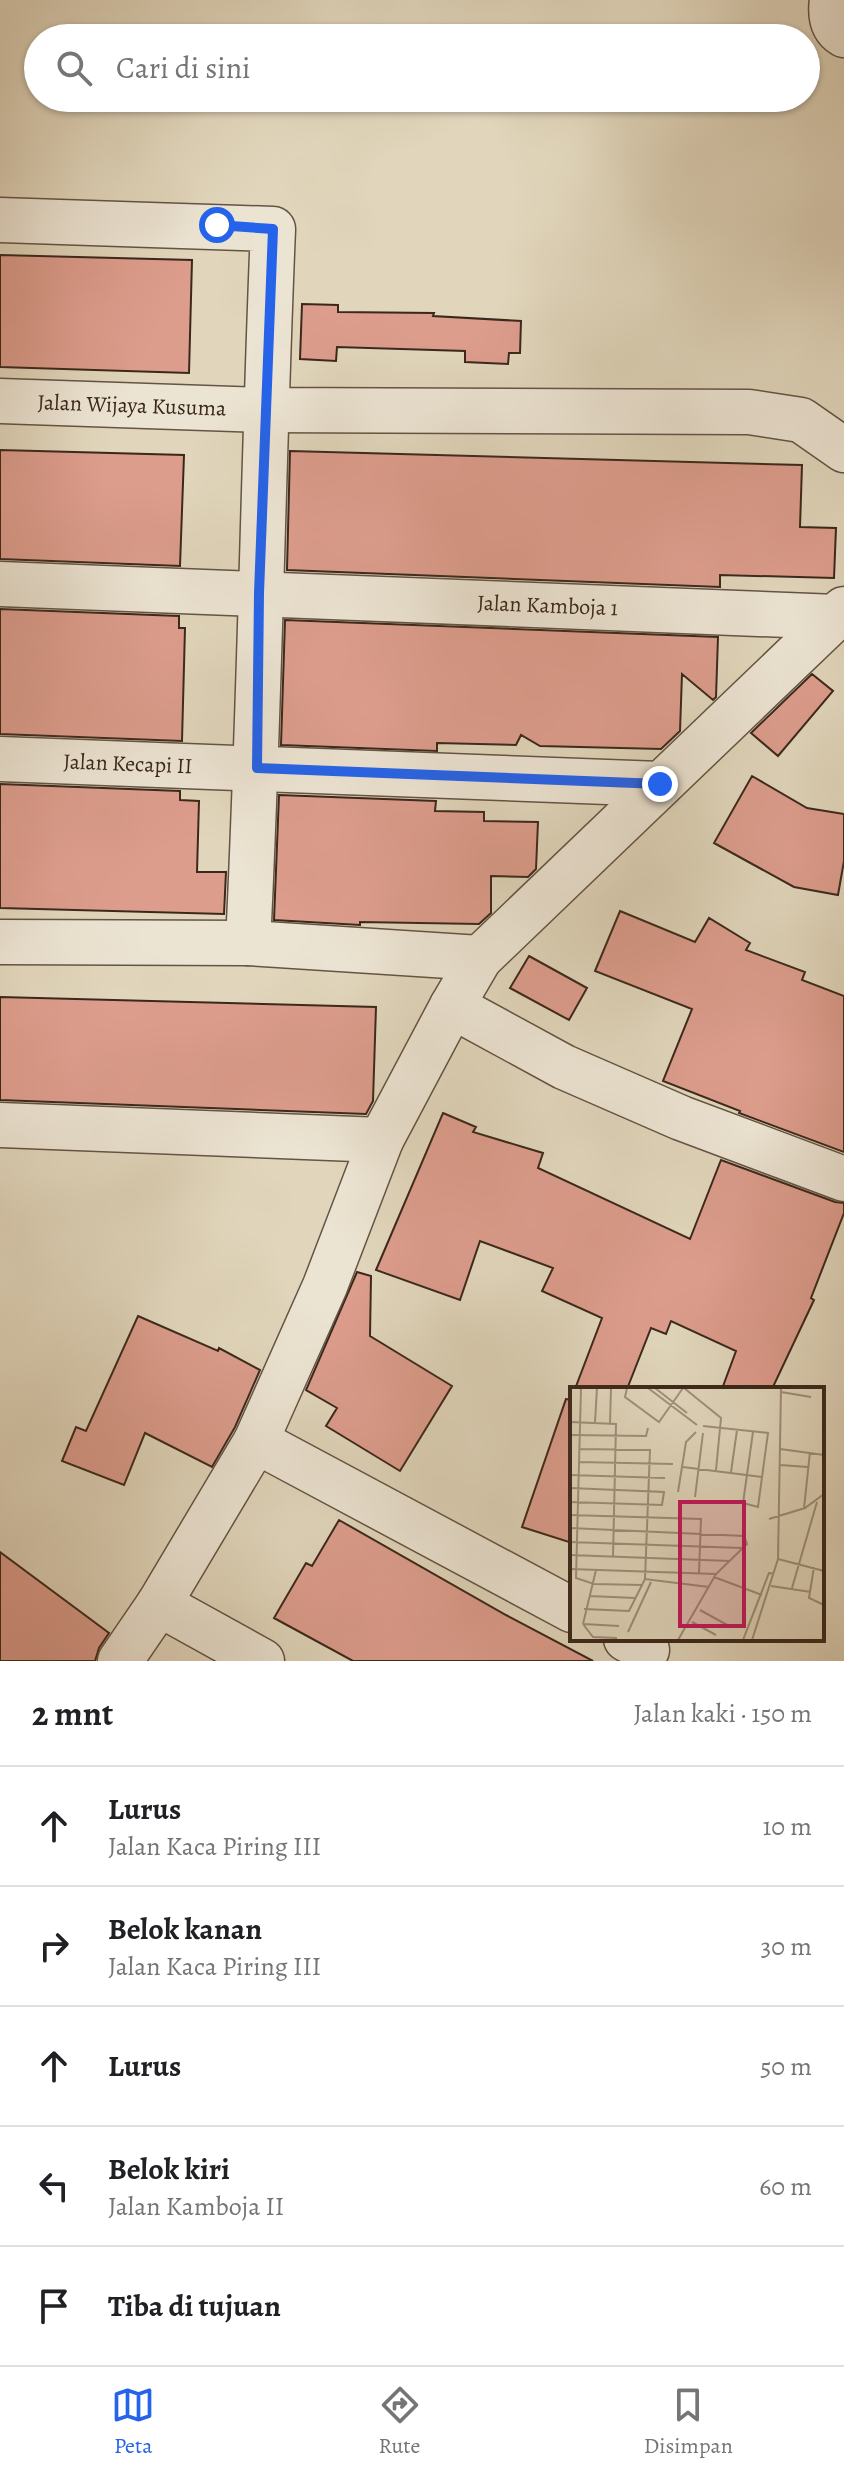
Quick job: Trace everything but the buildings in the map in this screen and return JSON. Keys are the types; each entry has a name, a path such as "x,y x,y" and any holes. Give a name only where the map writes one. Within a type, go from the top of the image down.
{"street":[{"path":"832,0 832,19 836,30 844,35"},
{"path":"0,220 273,229 259,593 257,768 248,943"},
{"name":"Jalan Wijaya Kusuma","path":"0,401 265,410 749,412 801,420 844,450"},
{"name":"Jalan Kamboja 1","path":"0,584 841,613"},
{"path":"120,1661 159,1604 256,1441 325,1286 381,1140 480,958 841,613"},
{"name":"Jalan Kecapi II","path":"0,759 660,784"},
{"path":"0,942 248,943 480,958"},
{"path":"452,1006 564,1067 681,1118 844,1179"},
{"path":"0,1125 381,1140"},
{"path":"256,1441 570,1609"},
{"path":"159,1604 262,1661"}],"route":[{"path":"217,225 273,229 259,593 257,768 660,784"}]}
